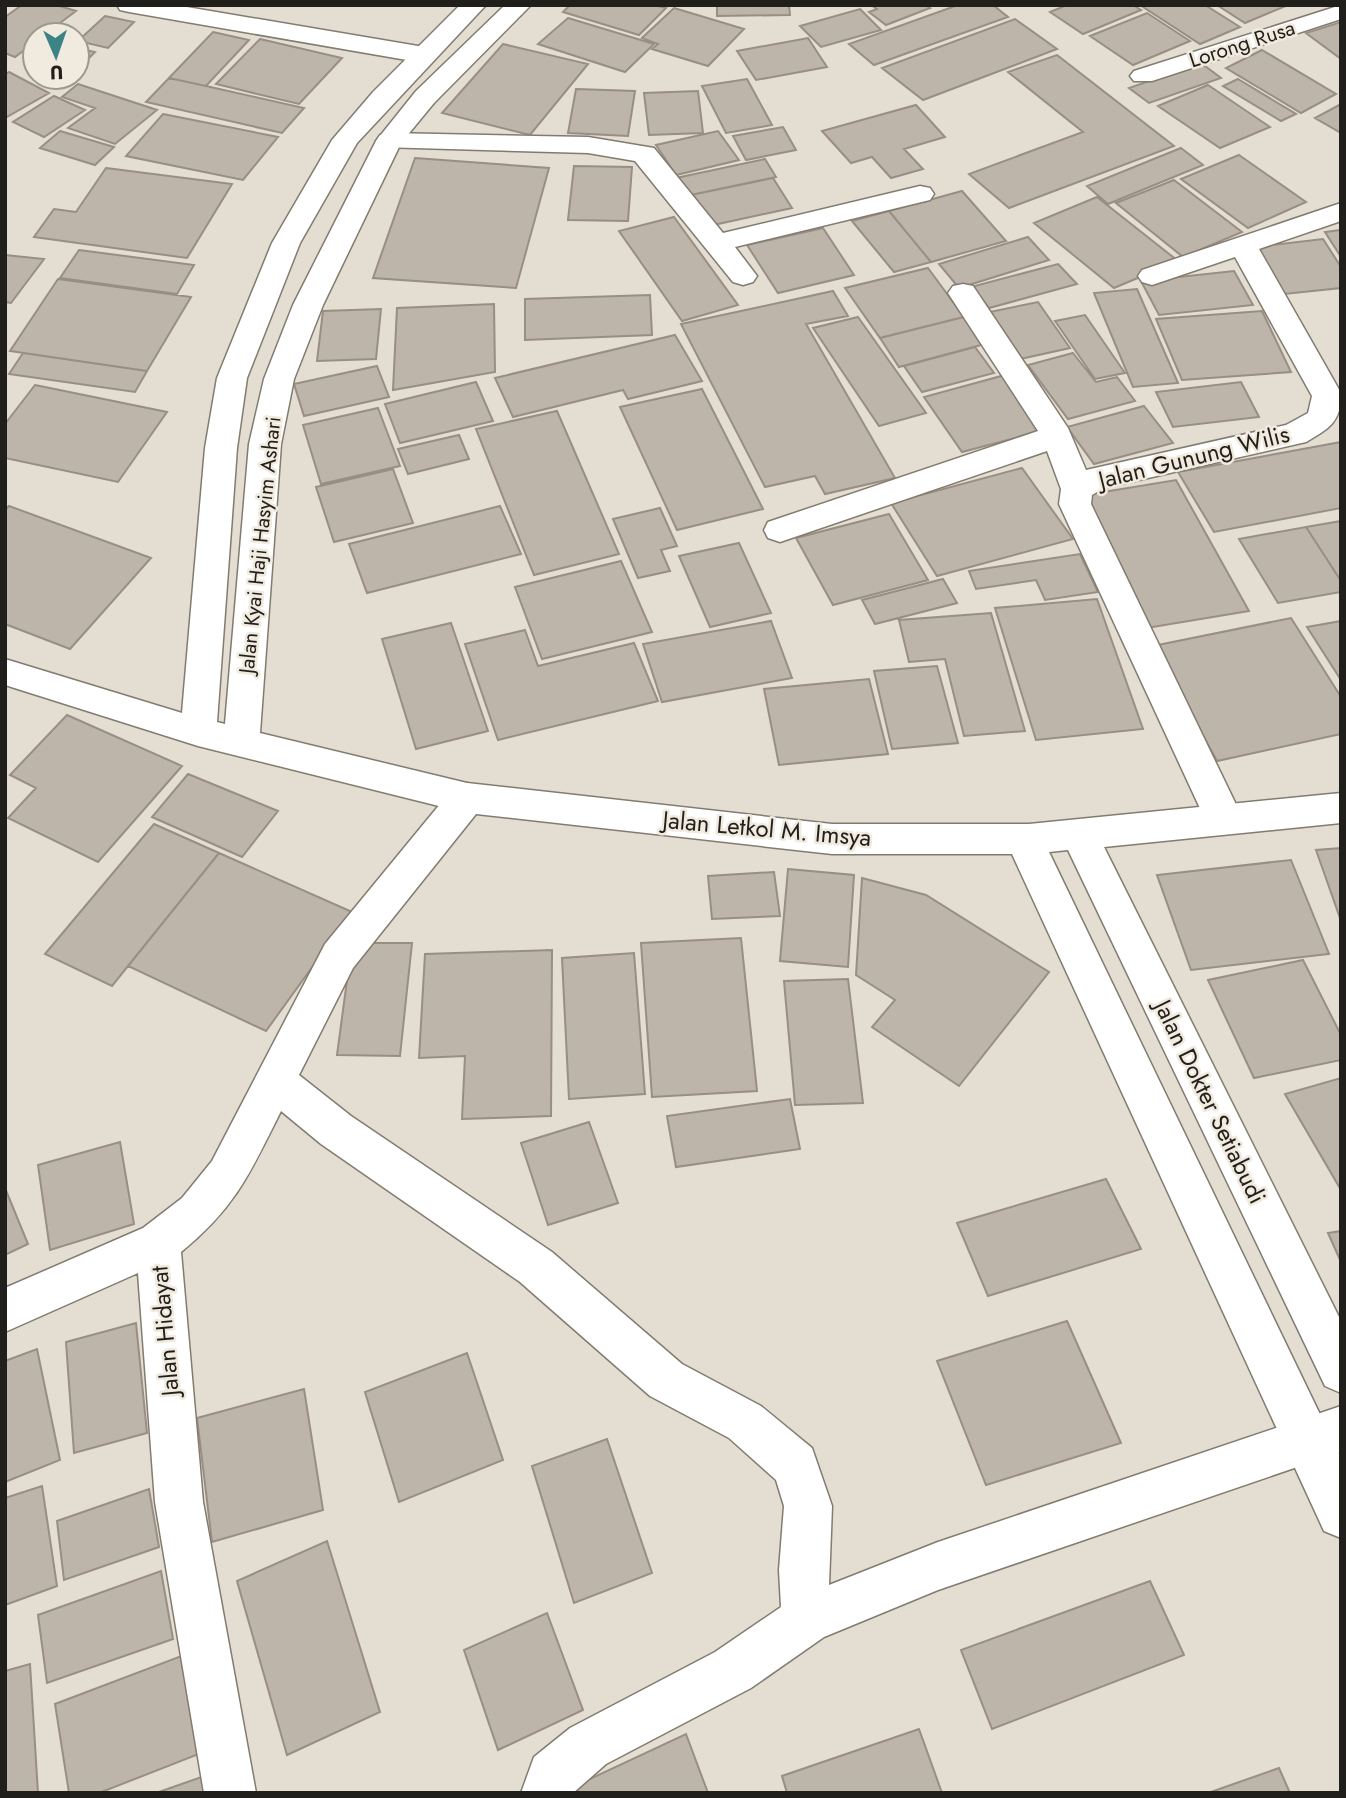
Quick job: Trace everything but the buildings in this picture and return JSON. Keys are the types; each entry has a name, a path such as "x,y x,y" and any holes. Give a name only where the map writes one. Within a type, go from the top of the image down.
{"street":[{"path":"129,5 425,54"},
{"name":"Jalan Kyai Haji Hasyim Ashari","path":"198,732 221,448 232,378 286,243 345,140 474,5"},
{"name":"Jalan Kyai Haji Hasyim Ashari","path":"241,743 265,444 279,379 308,305 389,141 425,97 519,5"},
{"name":"Lorong Rusa","path":"1143,76 1341,11"},
{"path":"389,141 588,145 644,154 743,276"},
{"path":"717,243 920,194"},
{"path":"1152,276 1341,211"},
{"path":"286,243 339,244"},
{"name":"Jalan Gunung Wilis","path":"1077,489 1095,480 1295,434 1323,418 1327,396 1242,245"},
{"name":"Jalan Gunung Wilis","path":"963,293 1056,436 1077,489 1076,504 1082,518 1224,819"},
{"path":"780,530 1056,436"},
{"path":"221,448 265,444"},
{"name":"Jalan Letkol M. Imsya","path":"5,672 198,732 467,797 832,839 1024,839 1341,808"},
{"name":"Jalan Hidayat","path":"230,1793 179,1502 158,1243 197,1212 227,1175 339,956 467,797"},
{"name":"Jalan Dokter Setiabudi","path":"1079,834 1341,1370"},
{"path":"1024,839 1324,1434 1341,1514"},
{"path":"276,1081 337,1130 536,1267 666,1380 745,1422 795,1465 808,1506 803,1570 807,1619"},
{"path":"5,1310 158,1243"},
{"path":"547,1793 552,1775 588,1746 733,1670 807,1619 938,1566 1324,1434"}]}
